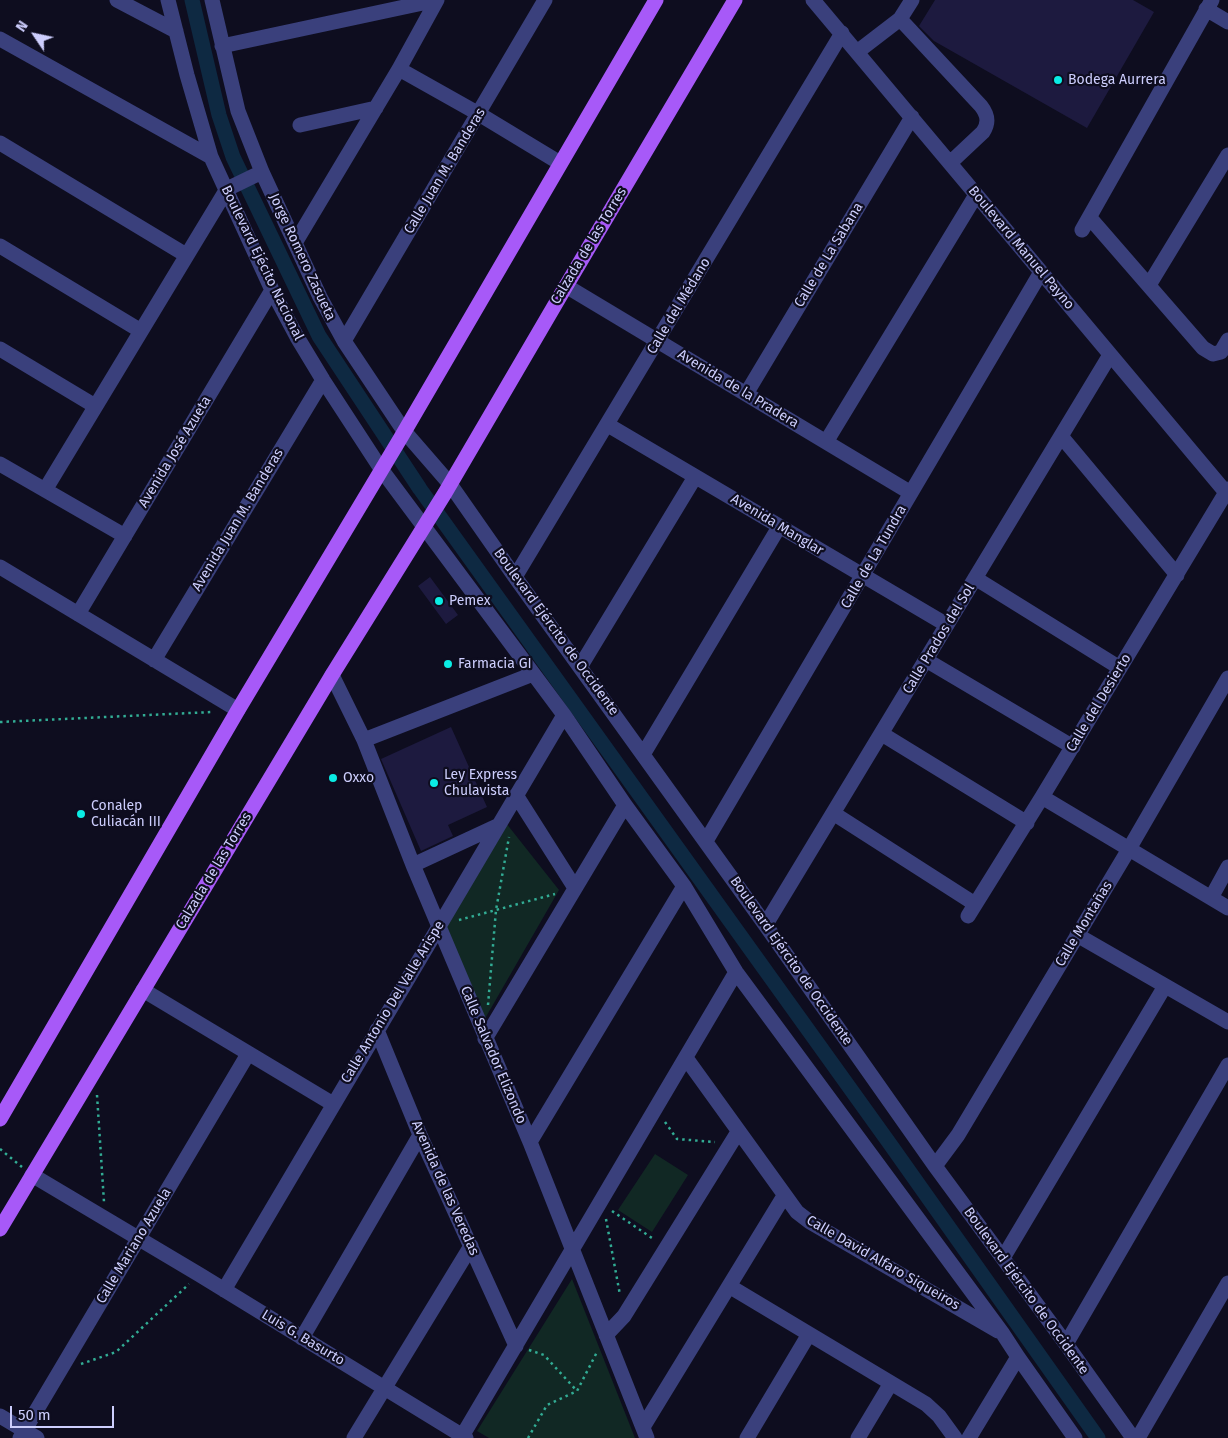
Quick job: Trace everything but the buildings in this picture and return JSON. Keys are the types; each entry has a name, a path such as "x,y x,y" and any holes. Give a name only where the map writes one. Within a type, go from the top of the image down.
{"main road":[{"path":"0,1119 238,710 402,435 656,0"},
{"name":"Calzada de las Torres","path":"0,1229 332,675 448,489 735,0"}],"street":[{"path":"117,0 176,31"},
{"name":"Boulevard Ejécito Nacional","path":"168,0 211,157 230,188 272,290 296,337 381,469 428,520"},
{"name":"Jorge Romero Zasueta","path":"212,0 238,112 258,175 295,242 320,296 344,341 402,435 448,489"},
{"path":"222,46 437,0"},
{"path":"295,242 399,69 437,0"},
{"name":"Calle Juan M. Banderas","path":"344,341 545,0"},
{"name":"Boulevard Manuel Payno","path":"814,0 1227,492"},
{"path":"856,52 900,19 912,0"},
{"path":"1228,22 1209,5 1086,224 1149,286 1203,348 1213,354 1221,352 1228,340"},
{"path":"900,19 985,111 987,126 983,132 950,163"},
{"name":"Calle del Médano","path":"515,578 842,34"},
{"path":"0,39 211,157"},
{"path":"399,69 560,163"},
{"path":"300,126 376,108"},
{"name":"Calle de La Sabana","path":"746,394 912,117"},
{"path":"0,143 186,255"},
{"path":"1149,286 1228,155"},
{"path":"45,490 186,255 230,188 258,175"},
{"path":"826,442 976,195"},
{"path":"0,246 141,331"},
{"name":"Calle de La Tundra","path":"706,841 1041,272"},
{"name":"Avenida de la Pradera","path":"566,286 911,493"},
{"name":"Avenida José Azueta","path":"78,614 272,290"},
{"path":"0,349 95,406"},
{"name":"Calle Prados del Sol","path":"764,923 769,919 882,734 1110,354"},
{"name":"Avenida Juan M. Banderas","path":"154,660 323,380"},
{"name":"Avenida Manglar","path":"608,425 946,625"},
{"path":"1061,436 1177,575"},
{"path":"0,464 125,536"},
{"path":"580,667 695,477"},
{"name":"Boulevard Ejército de Occidente","path":"448,489 644,753 936,1166 1133,1438"},
{"name":"Calle del Desierto","path":"833,813 972,910 1027,823 1227,492"},
{"path":"428,520 533,674 684,886 736,972 1003,1334 1075,1438"},
{"path":"644,753 779,527"},
{"path":"0,568 238,710"},
{"path":"975,578 1120,668"},
{"path":"926,660 1073,747"},
{"path":"364,740 533,674"},
{"name":"Calle Salvador Elizondo","path":"332,675 364,740 438,926 530,1142 645,1432"},
{"name":"Calle Montañas","path":"936,1166 958,1135 1078,936 1228,678"},
{"name":"Calle Antonio Del Valle Arispe","path":"224,1290 438,926 503,830 516,795 564,716"},
{"path":"882,734 1027,823"},
{"path":"516,795 576,888"},
{"path":"1042,797 1228,908"},
{"path":"485,1039 625,805"},
{"path":"413,865 503,830"},
{"path":"1211,898 1228,867"},
{"path":"530,1142 684,886"},
{"path":"1078,936 1228,1022"},
{"path":"463,1437 573,1249 604,1201 736,972"},
{"path":"1003,1258 1165,986"},
{"path":"143,990 333,1104"},
{"name":"Avenida de las Veredas","path":"377,1030 420,1135 516,1346"},
{"name":"Calle Mariano Azuela","path":"27,1436 60,1370 248,1054"},
{"name":"Calle David Alfaro Siqueiros","path":"686,1058 735,1138 797,1212 810,1222 1003,1334"},
{"path":"1066,1344 1228,1065"},
{"path":"302,1338 420,1135"},
{"path":"606,1335 624,1316 735,1138"},
{"name":"Luis G. Basurto","path":"32,1175 200,1275 463,1437"},
{"path":"645,1432 729,1286 784,1196"},
{"path":"354,1438 471,1246"},
{"path":"1138,1438 1228,1283"},
{"path":"729,1286 926,1404 939,1416 955,1438"},
{"path":"747,1438 810,1334"},
{"path":"969,1438 1018,1357"},
{"path":"858,1438 891,1383"},
{"path":"0,1416 27,1436"}],"path":[{"path":"0,722 238,710"},
{"path":"488,1010 503,830"},
{"path":"438,926 576,888"},
{"path":"95,1070 105,1219"},
{"path":"656,1109 677,1139 735,1138"},
{"path":"0,1149 32,1175"},
{"path":"604,1201 666,1248"},
{"path":"604,1201 624,1316"},
{"path":"60,1370 116,1352 200,1275"},
{"path":"528,1438 547,1404 576,1391 606,1335"},
{"path":"516,1346 544,1355 576,1391"}],"green space":[{"path":"506,823 559,890 483,1022 444,930"},
{"path":"655,1154 688,1175 652,1232 618,1210"},
{"path":"572,1279 635,1438 489,1438 477,1431"}],"waterway":[{"path":"192,0 219,115 233,157 319,336 420,489 890,1144 1098,1438"}],"place":[{"name":"Bodega Aurrera","path":"1058,80"},
{"name":"Pemex","path":"439,601"},
{"name":"Farmacia GI","path":"448,664"},
{"name":"Oxxo","path":"333,778"},
{"name":"Ley Express Chulavista","path":"434,783"},
{"name":"Conalep Culiacán III","path":"81,814"}]}
